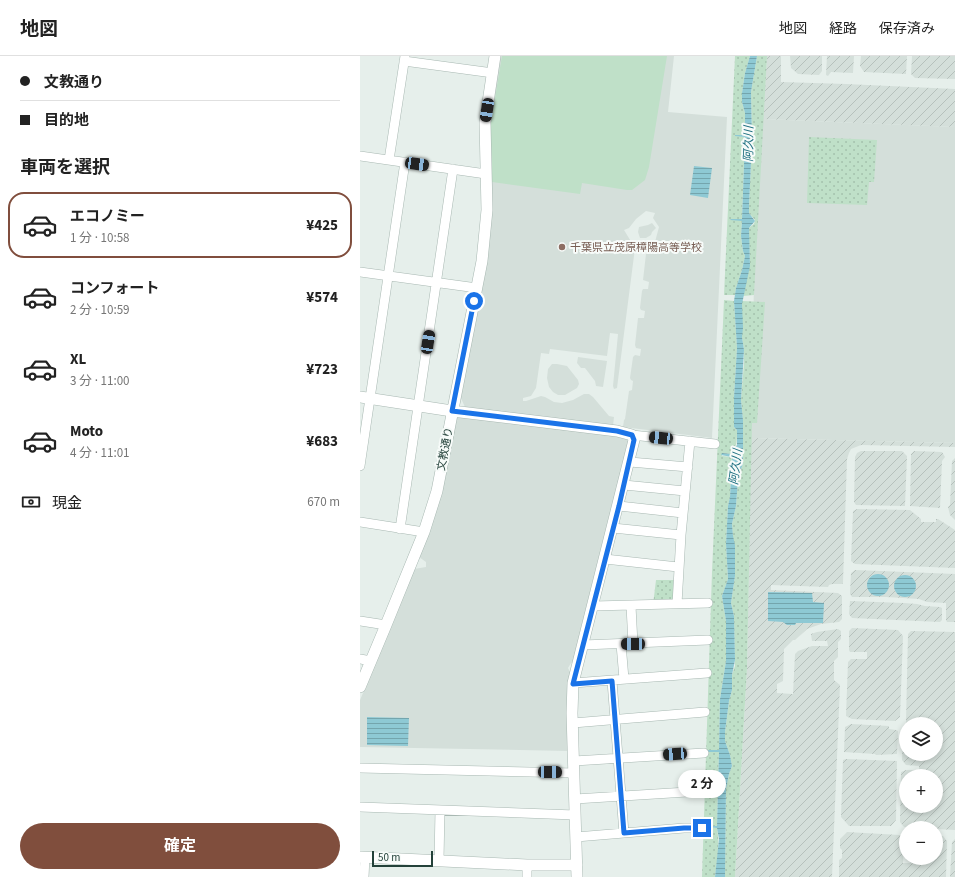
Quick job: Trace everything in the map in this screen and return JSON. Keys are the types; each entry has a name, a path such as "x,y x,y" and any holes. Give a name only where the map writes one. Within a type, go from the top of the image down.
{"street":[{"name":"文教通り","path":"360,687 424,532 436,491 482,261 486,224 485,122 495,56"},
{"path":"389,160 404,59 493,73"},
{"path":"360,156 486,174"},
{"path":"360,466 365,398 388,276 405,162"},
{"path":"400,529 453,169"},
{"path":"360,272 477,288"},
{"path":"365,398 452,411 617,431 632,435 715,444"},
{"path":"577,877 573,684 630,462 634,440 632,435"},
{"path":"676,604 690,441"},
{"path":"630,462 688,467"},
{"path":"624,485 685,491"},
{"path":"619,506 683,513"},
{"path":"360,522 424,532"},
{"path":"613,528 681,535"},
{"path":"605,559 678,567"},
{"path":"594,606 708,603"},
{"path":"631,606 633,644"},
{"path":"360,621 386,625"},
{"path":"583,645 708,640"},
{"path":"621,644 624,679"},
{"path":"360,659 372,661"},
{"path":"573,684 707,673"},
{"path":"612,681 624,833"},
{"path":"573,723 704,712"},
{"path":"574,761 704,753"},
{"path":"360,768 574,773"},
{"path":"575,799 703,791"},
{"path":"360,807 576,815"},
{"path":"439,860 440,810"},
{"path":"576,837 684,828 702,828"},
{"path":"364,877 362,857 527,865 577,865"},
{"path":"527,865 527,877"}],"shaded area":[{"name":"千葉県立茂原樟陽高等学校","path":"500,56 674,56 668,112 727,117 712,438 623,427 629,391 632,390 633,381 630,378 633,357 635,355 640,356 641,349 636,348 635,345 638,318 644,318 645,311 641,310 640,308 642,291 643,289 648,289 649,282 643,280 646,254 652,253 659,227 653,218 655,213 646,211 636,219 629,228 624,230 635,248 617,388 614,389 613,386 618,334 610,333 607,356 550,349 549,354 541,353 536,388 531,396 523,398 523,401 526,401 541,396 554,402 562,403 573,400 584,394 589,394 609,416 614,417 613,426 465,407 459,394 473,328 489,127"},
{"path":"767,56 781,56 781,82 955,89 955,127 763,119"},
{"path":"790,56 822,56 822,71 819,75 798,74 791,68"},
{"path":"827,56 854,56 853,73 831,72 828,76 826,75"},
{"path":"861,56 907,56 906,74 864,72 860,66"},
{"path":"912,56 955,56 955,79 915,78 911,74"},
{"path":"763,119 955,127 955,443 751,438 754,282"},
{"name":"千葉県立茂原樟陽高等学校","path":"652,223 656,228 651,235 646,238 640,238 638,232 639,227"},
{"path":"578,357 607,361 603,387 596,386 595,381 585,368 581,368 577,363"},
{"path":"552,364 567,366 578,380 579,384 577,388 565,395 558,395 553,392 549,387 547,378 548,369"},
{"path":"459,417 625,437 630,444 573,663 571,663 568,668 570,672 569,751 360,747 360,700 414,569 426,567 426,562 419,557 456,418"},
{"path":"751,438 955,443 955,447 861,445 851,449 847,459 843,583 832,584 828,587 771,585 771,590 838,593 842,596 842,619 839,622 821,624 807,629 784,649 783,681 777,684 777,693 793,694 795,654 798,651 812,646 828,646 827,641 812,641 811,634 838,629 841,631 841,639 838,642 838,657 834,661 834,680 840,685 832,877 735,877 747,668"},
{"path":"861,451 902,451 907,456 905,506 856,505 854,502 855,457 857,453"},
{"path":"914,451 942,452 945,457 942,461 940,508 910,506 911,454"},
{"path":"955,458 955,520 950,515 948,507 950,505 952,461"},
{"path":"857,509 910,510 921,519 921,522 936,522 936,519 938,519 955,530 955,568 855,564 851,561 853,511"},
{"path":"855,570 955,574 955,622 947,622 946,620 946,603 927,602 919,599 852,597 850,594 851,573"},
{"path":"850,601 904,603 940,607 942,608 942,620 940,622 852,618 849,614"},
{"path":"852,628 898,630 903,636 900,717 895,721 852,719 846,716 848,662 851,659 867,659 867,652 850,652 849,631"},
{"path":"911,631 955,632 955,830 943,829 943,821 900,821 900,813 943,813 943,769 919,769 919,766 906,765 903,761 943,761 943,717 906,717 908,634"},
{"path":"851,724 889,726 889,729 898,731 897,754 876,755 844,752 845,727"},
{"path":"843,760 897,761 896,820 891,826 849,826 841,817"},
{"path":"847,832 899,835 899,865 943,865 943,836 947,841 946,877 839,877 839,860 842,858 840,839"},
{"path":"955,839 955,877 950,877 952,842"}],"green space":[{"path":"502,56 667,56 649,167 645,180 632,190 582,183 580,194 492,182 490,127"},
{"path":"735,56 750,56 745,73 742,93 742,102 745,113 745,135 735,135 745,137 742,219 731,219 742,220 741,236 745,256 735,295 724,295"},
{"path":"757,56 767,56 754,295 743,296 750,261 749,228 754,224 755,220 749,213 749,206 752,141 751,92"},
{"path":"809,137 877,140 874,182 869,182 867,205 807,203"},
{"path":"724,300 734,301 737,348 734,427 737,430 737,437 736,446 732,454 722,453 722,456 732,457 726,544 728,579 722,596 726,621 726,661 720,699 719,751 707,750 707,752 719,752 717,826 705,826 717,828 718,852 715,877 702,877 712,572"},
{"path":"742,301 765,302 757,423 752,423 747,668 735,877 725,877 726,789 732,766 725,741 725,732 732,690 732,675 735,666 734,616 731,603 735,576 732,524 736,506 738,479 743,463 743,420 741,400 744,350 742,337"},
{"path":"656,580 677,580 675,605 653,605"}],"water":[{"name":"阿久川","path":"750,56 757,56 751,92 752,141 749,206 749,213 755,221 749,228 750,266 742,304 742,337 744,350 741,400 743,420 743,463 738,479 736,506 732,524 735,545 735,576 731,603 734,616 735,660 725,741 732,766 726,789 725,877 715,877 719,839 717,828 705,826 717,826 719,752 707,752 707,750 719,750 720,699 726,661 726,621 722,596 728,579 726,544 732,457 721,455 722,453 731,454 737,445 737,430 734,427 737,348 734,301 745,256 741,236 742,221 730,220 742,219 745,137 735,135 745,135 745,113 742,102 742,93 745,73"},
{"path":"694,166 712,168 708,198 690,195"},
{"path":"878,574 886,577 889,585 886,593 878,596 870,593 867,585 870,577"},
{"path":"905,575 913,578 916,586 913,594 905,597 897,594 894,586 897,578"},
{"path":"768,592 812,593 813,602 824,603 823,623 796,623 795,625 787,625 783,622 768,621"},
{"path":"367,717 409,718 408,746 367,745"}],"place":[{"name":"千葉県立茂原樟陽高等学校","path":"562,247"}],"route":[{"path":"474,301 452,411 617,431 632,435 634,445 630,462 573,684 612,681 624,833 702,828"}]}
